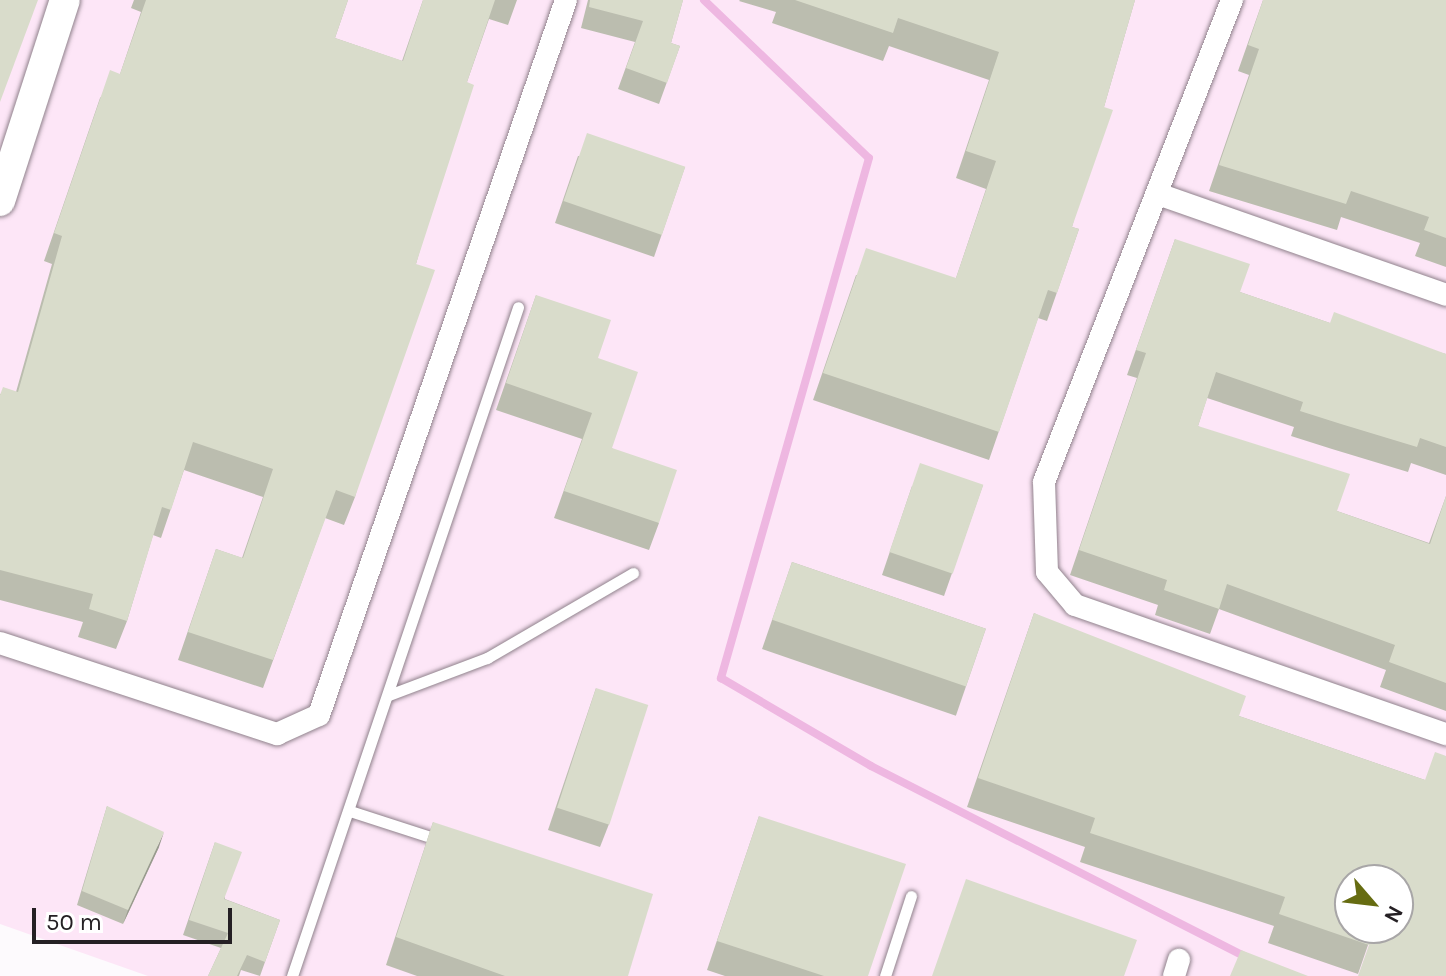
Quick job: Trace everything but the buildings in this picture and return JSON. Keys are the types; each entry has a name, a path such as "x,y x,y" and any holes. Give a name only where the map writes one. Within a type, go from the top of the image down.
{"street":[{"path":"0,201 65,0"},
{"path":"0,643 277,734 319,715 566,0"},
{"path":"1232,0 1044,482 1047,572 1075,605 1446,734"},
{"path":"1158,194 1446,295"}],"lane":[{"path":"292,976 518,307"},
{"path":"389,695 487,658 633,573"},
{"path":"350,811 454,844"},
{"path":"885,976 911,896"}],"shaded area":[{"path":"0,0 1446,0 1446,976 148,976 0,924"}],"waterway":[{"path":"704,0 869,158 721,678 871,766 1246,957"}]}
